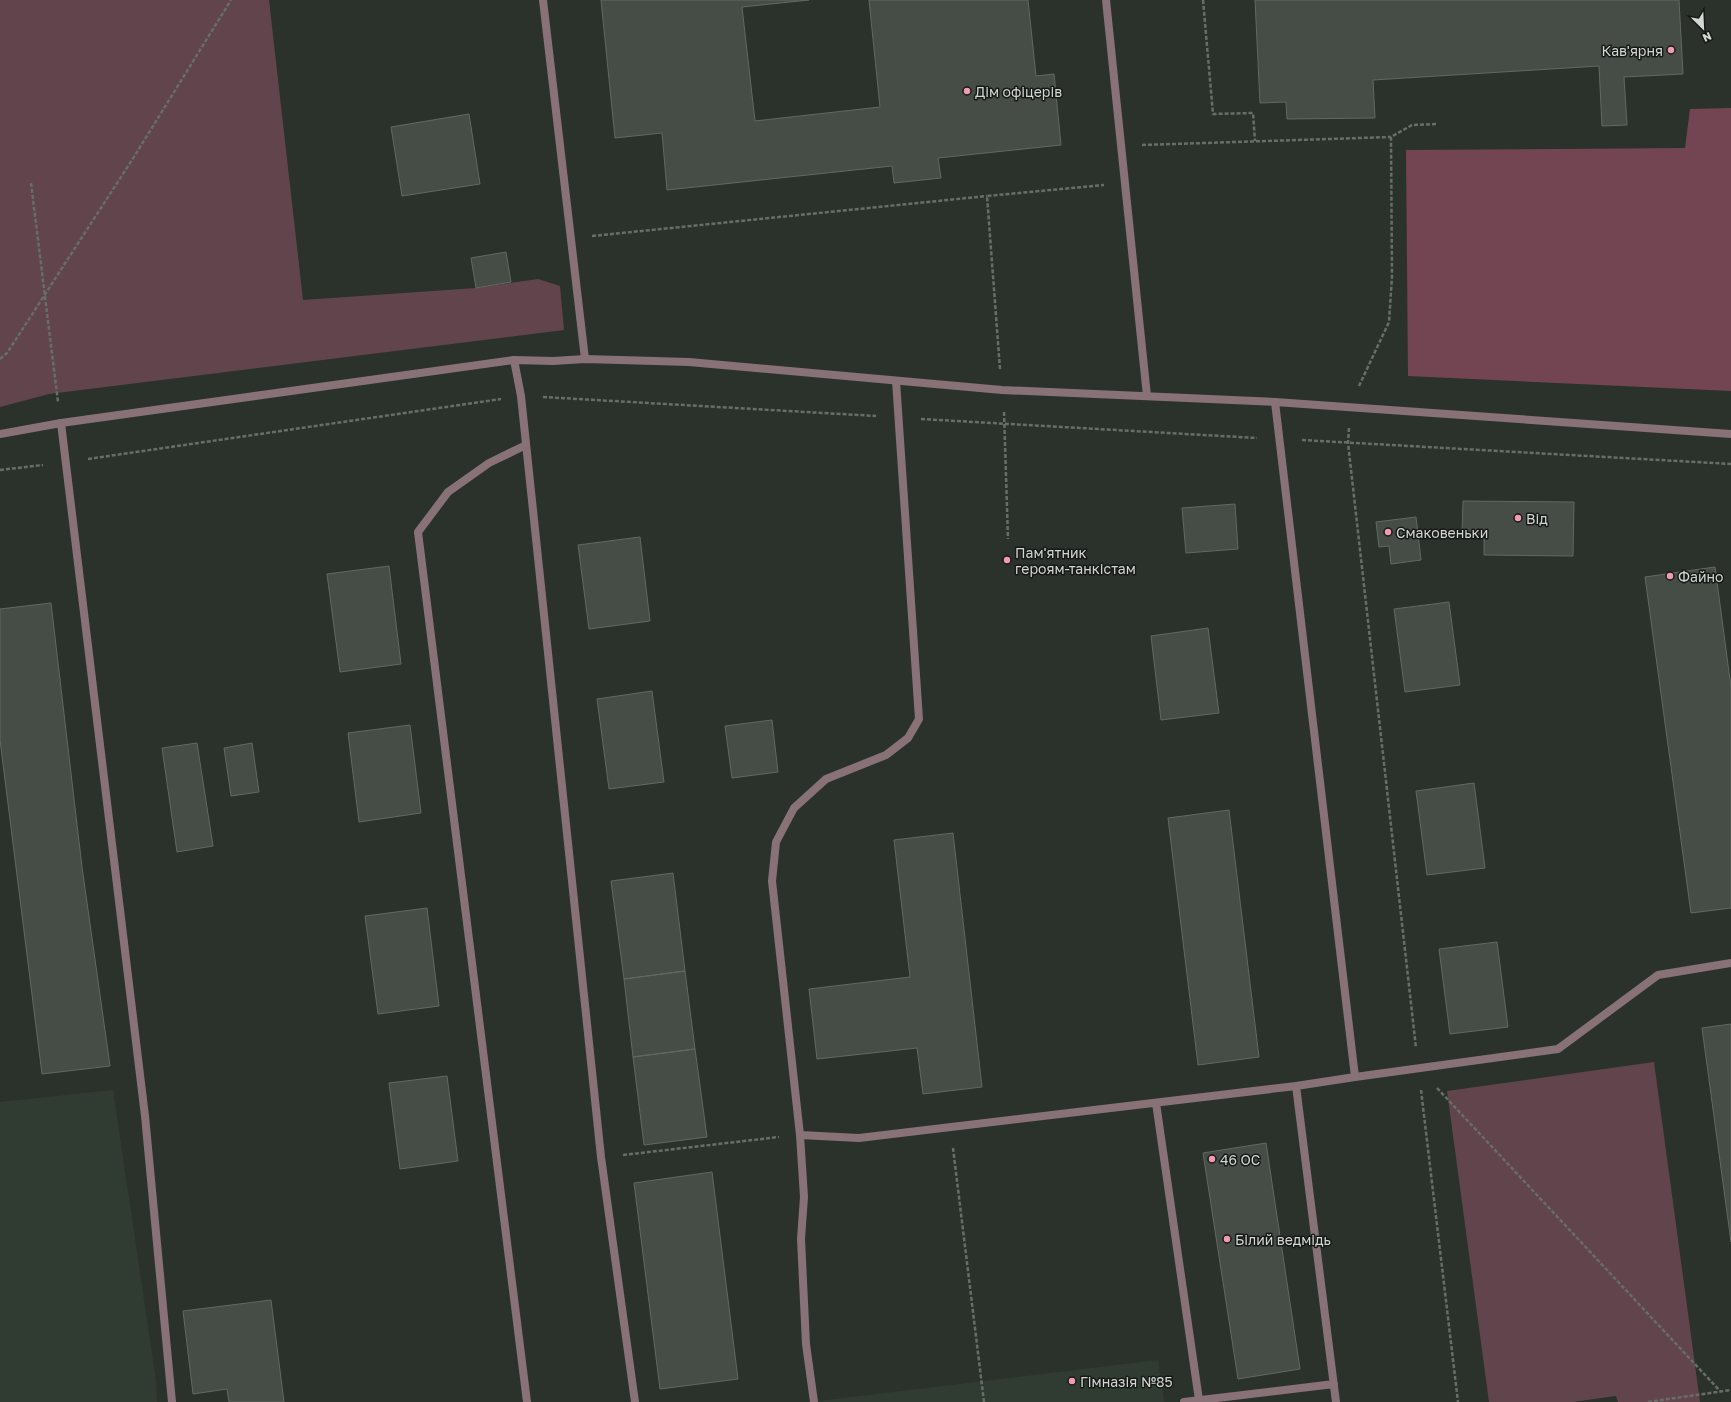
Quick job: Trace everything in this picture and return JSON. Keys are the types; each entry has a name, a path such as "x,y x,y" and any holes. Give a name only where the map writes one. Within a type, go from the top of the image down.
{"street":[{"path":"543,0 585,359"},
{"path":"1106,0 1147,396"},
{"path":"0,434 61,423 514,360 553,361 585,359 689,362 1002,390 1275,402 1731,434"},
{"path":"514,360 521,396 601,1157 635,1402"},
{"path":"814,1402 806,1344 801,1239 804,1196 800,1135 772,881 776,842 794,808 826,779 886,755 908,738 920,719 900,418 896,381"},
{"path":"1275,402 1355,1077"},
{"path":"61,423 145,1116 172,1402"},
{"path":"526,445 489,463 448,492 418,532 527,1402"},
{"path":"800,1135 859,1138 1296,1086 1558,1048 1658,975 1731,963"},
{"path":"1296,1086 1336,1402"},
{"path":"1156,1103 1198,1400"},
{"path":"1184,1402 1334,1384"}],"path":[{"path":"0,358 7,353 132,160 231,0"},
{"path":"1203,0 1213,114 1253,113 1255,141"},
{"path":"1122,146 1391,137 1412,125 1438,124"},
{"path":"1391,137 1392,277 1389,322 1350,407 1348,443 1418,1068 1458,1402"},
{"path":"571,238 1126,182"},
{"path":"30,183 61,423"},
{"path":"987,196 1006,424 1008,539"},
{"path":"0,470 66,462 521,396 1731,464"},
{"path":"1418,1068 1721,1392"},
{"path":"951,1127 984,1402"},
{"path":"601,1157 800,1135"},
{"path":"1648,1402 1731,1390"}],"shaded area":[{"path":"0,0 269,0 303,300 476,288 538,279 560,286 564,330 49,394 0,407"},
{"path":"1731,108 1731,391 1408,376 1406,150 1685,148 1690,109"},
{"path":"1654,1062 1700,1402 1618,1402 1616,1396 1572,1402 1489,1402 1447,1091"},
{"path":"113,1090 156,1381 157,1402 0,1402 0,1102"},
{"name":"Гімназія №85","path":"1158,1360 1164,1402 810,1402"}],"building":[{"name":"Дім офіцерів","path":"601,0 809,0 742,7 755,121 880,107 869,0 1028,0 1036,76 1054,74 1061,145 938,158 941,178 894,183 892,166 667,190 662,133 615,138"},
{"path":"1255,0 1679,0 1683,74 1624,77 1627,125 1602,126 1599,66 1373,80 1375,118 1287,119 1286,102 1260,103"},
{"path":"469,114 480,184 402,196 391,127"},
{"path":"506,252 511,282 476,288 471,258"},
{"name":"Від","path":"1463,501 1574,502 1573,556 1484,555 1484,534 1462,534"},
{"path":"1235,504 1238,549 1186,553 1182,508"},
{"path":"1416,517 1421,560 1391,564 1389,546 1379,547 1376,522"},
{"path":"640,537 650,621 589,629 578,545"},
{"path":"389,566 401,664 340,672 327,574"},
{"path":"1715,567 1731,687 1731,908 1691,913 1645,577"},
{"path":"1449,602 1460,685 1405,692 1394,609"},
{"path":"51,603 82,867 110,1066 42,1074 0,740 0,609"},
{"path":"1208,628 1219,713 1161,720 1151,636"},
{"path":"652,691 664,782 609,789 597,699"},
{"path":"772,720 778,772 732,778 725,726"},
{"path":"410,725 421,813 359,822 348,733"},
{"path":"197,743 213,846 177,852 162,748"},
{"path":"252,743 259,792 231,796 224,748"},
{"path":"1474,783 1485,868 1427,875 1416,791"},
{"path":"1229,810 1259,1057 1198,1065 1168,818"},
{"path":"953,833 982,1087 923,1094 917,1048 817,1059 809,989 910,977 894,840"},
{"path":"673,873 685,971 624,979 611,881"},
{"path":"427,908 439,1006 378,1014 365,916"},
{"path":"1497,942 1508,1027 1450,1034 1439,949"},
{"path":"685,971 695,1049 633,1057 624,979"},
{"path":"1731,1024 1731,1242 1702,1028"},
{"path":"695,1049 707,1137 644,1145 633,1057"},
{"path":"447,1076 458,1161 400,1169 389,1083"},
{"path":"1266,1143 1300,1369 1238,1379 1203,1153"},
{"path":"712,1172 738,1379 660,1389 634,1183"},
{"path":"271,1300 284,1402 229,1402 227,1389 193,1394 183,1311"}],"place":[{"name":"Кав'ярня","path":"1671,50"},
{"name":"Дім офіцерів","path":"967,91"},
{"name":"Від","path":"1518,518"},
{"name":"Смаковеньки","path":"1388,532"},
{"name":"Пам'ятник героям-танкістам","path":"1007,560"},
{"name":"Файно","path":"1670,576"},
{"name":"46 ОС","path":"1212,1159"},
{"name":"Білий ведмідь","path":"1227,1239"},
{"name":"Гімназія №85","path":"1072,1381"}]}
